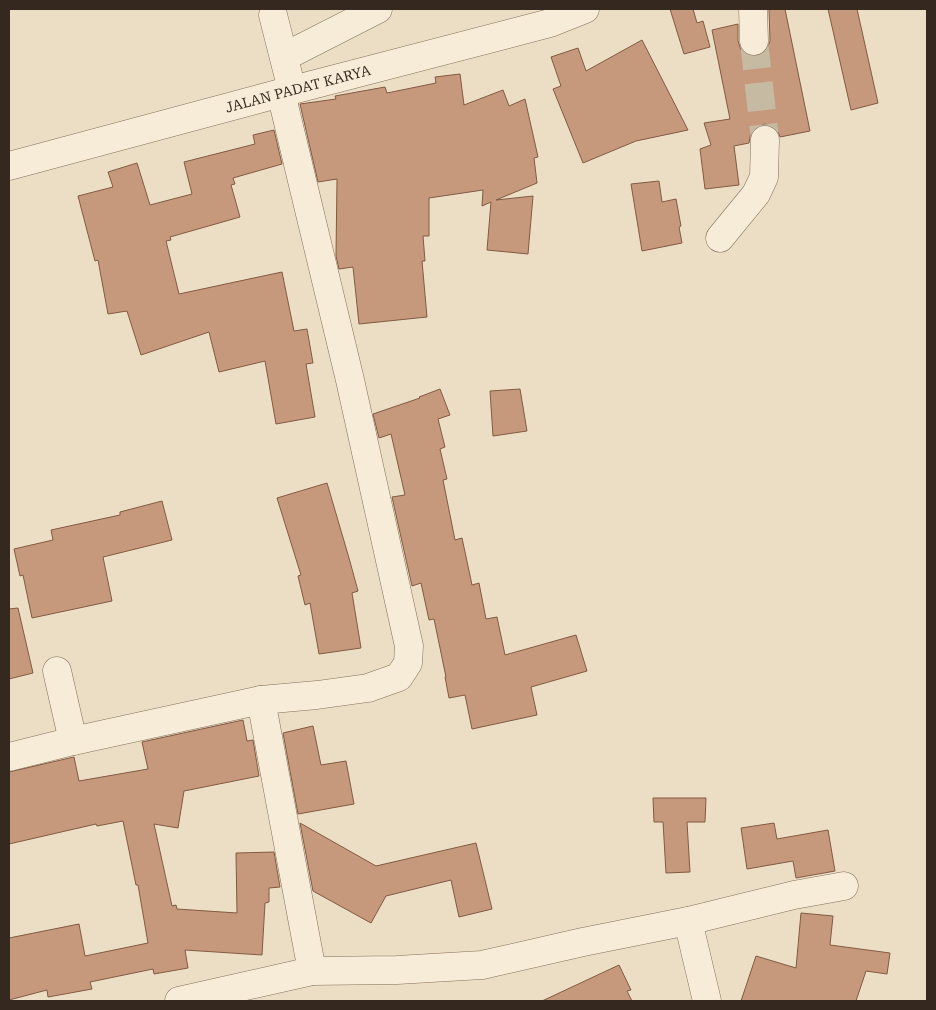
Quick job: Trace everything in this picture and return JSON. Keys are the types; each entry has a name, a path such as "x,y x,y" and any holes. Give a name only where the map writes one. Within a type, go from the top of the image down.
{"street":[{"path":"284,57 378,9"},
{"name":"JALAN PADAT KARYA","path":"9,166 286,91 550,23 585,9"},
{"path":"753,9 754,41"},
{"path":"9,757 73,740 261,700 368,688 399,677 408,663 409,646 286,91 284,57 273,15"},
{"path":"720,238 756,194 764,177 765,140"},
{"path":"57,671 73,740"},
{"path":"261,700 312,971"},
{"path":"179,1001 312,971 397,970 482,965 688,921 788,896 844,886"},
{"path":"688,921 708,1001"}],"building":[{"path":"670,9 693,9 697,23 703,21 710,47 684,54"},
{"path":"769,9 785,9 810,131 780,137 773,126 765,124 757,127 751,132 749,143 734,146 739,185 705,189 700,149 711,145 704,123 730,119 712,30 738,24 738,41 741,50 747,55 755,57 767,49 770,41"},
{"path":"828,9 857,9 878,103 851,110"},
{"path":"642,40 688,130 636,141 583,163 553,89 561,86 551,57 578,48 586,71"},
{"path":"460,74 464,105 503,90 509,106 525,99 538,157 534,158 537,183 496,200 533,196 528,254 487,250 491,202 482,206 483,190 429,198 429,236 423,236 425,261 422,261 427,317 359,324 353,267 339,269 336,256 337,179 318,182 300,104 336,99 335,96 385,87 387,93 436,83 435,77"},
{"path":"274,130 282,164 233,178 235,184 231,185 240,217 170,237 171,240 166,241 179,294 282,272 294,331 307,329 313,363 306,364 315,417 276,424 265,361 219,372 209,332 141,355 127,311 108,314 98,260 95,261 78,196 113,187 108,172 137,163 150,205 192,194 184,162 255,144 253,135"},
{"path":"659,181 662,202 676,199 682,243 642,251 631,184"},
{"path":"440,389 450,415 438,419 445,447 440,449 447,479 443,480 455,540 462,538 472,585 479,583 486,619 497,617 505,655 576,635 587,671 531,687 537,715 472,729 465,695 449,698 434,619 429,620 421,583 412,586 392,497 405,495 391,434 379,438 373,414"},
{"path":"520,389 527,431 493,436 490,391"},
{"path":"327,483 358,591 352,593 361,648 319,654 310,603 305,605 298,576 301,575 277,498"},
{"path":"162,501 172,540 103,557 112,601 32,618 23,575 20,576 14,549 53,540 51,530 120,515 120,512"},
{"path":"18,608 33,673 9,679 9,609"},
{"path":"243,720 247,741 253,740 259,776 184,791 178,828 154,824 172,906 176,905 177,909 237,913 236,853 274,852 280,887 269,888 269,902 265,903 262,955 185,950 188,968 154,974 153,969 90,982 92,989 48,997 47,990 9,1000 9,938 79,924 85,956 148,943 138,885 136,885 123,821 97,826 96,824 9,844 9,772 74,757 79,781 148,769 142,742"},
{"path":"313,726 321,765 346,761 354,804 298,814 283,733"},
{"path":"653,798 706,798 705,822 687,822 690,872 666,873 663,822 654,822"},
{"path":"300,823 376,866 476,843 492,909 459,917 451,880 386,896 371,923 313,891"},
{"path":"774,823 777,839 828,830 835,871 796,878 793,861 747,869 741,828"},
{"path":"801,913 833,916 830,945 890,953 887,974 866,971 856,1001 741,1001 756,956 796,968"},
{"path":"619,965 631,990 627,991 632,1001 542,1001"}],"tunnel":[{"path":"754,41 765,140"}]}
